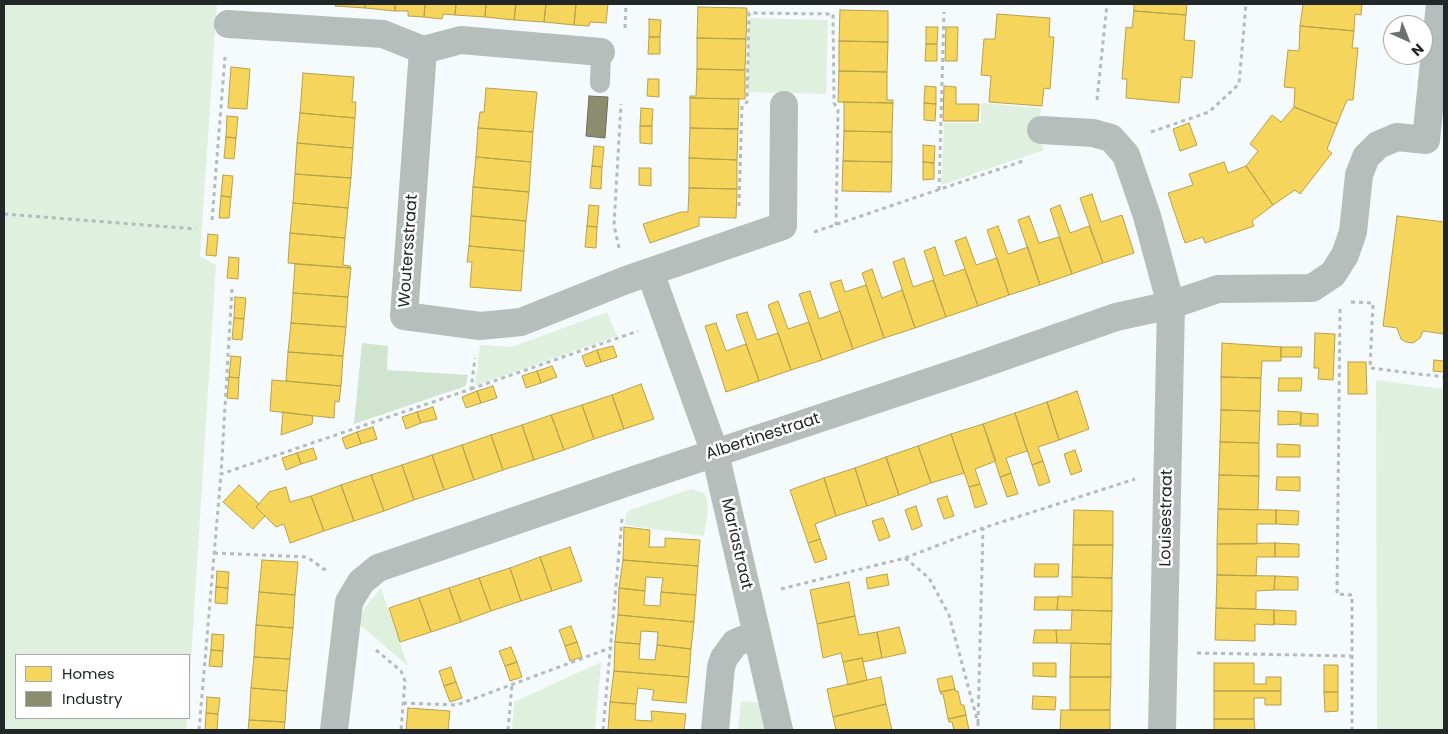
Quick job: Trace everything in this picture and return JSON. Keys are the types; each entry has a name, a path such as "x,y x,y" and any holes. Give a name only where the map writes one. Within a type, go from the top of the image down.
{"street":[{"path":"1435,142 1440,4"},
{"path":"228,24 383,34 424,50 461,40 601,52"},
{"name":"Woutersstraat","path":"424,50 404,316 480,326 521,322 638,276 783,226"},
{"path":"783,226 784,105"},
{"path":"1041,130 1105,138"},
{"name":"Albertinestraat","path":"358,586 378,568 1116,318 1171,305 1218,289 1312,288 1333,274 1345,255 1353,232 1359,176 1366,157 1378,145 1397,137 1435,142"},
{"name":"Louisestraat","path":"1105,138 1126,155 1147,216 1171,305 1162,730"},
{"path":"638,276 668,321 714,453"},
{"name":"Mariastraat","path":"714,453 779,730"},
{"path":"334,730 350,602 358,586"},
{"path":"715,730 721,667 724,658 735,643 757,634"}],"lane":[{"path":"600,83 601,52"}],"path":[{"path":"1107,4 1105,138 1209,112 1239,84 1246,4"},
{"path":"939,190 944,12"},
{"path":"212,220 228,24"},
{"path":"621,98 614,225 638,276"},
{"path":"783,226 788,241 1049,152 1041,130"},
{"path":"4,214 196,228"},
{"path":"1339,264 1337,594 1352,595 1352,730"},
{"path":"199,730 221,474 232,288"},
{"path":"1340,301 1373,303 1370,368 1444,377"},
{"path":"221,474 668,321"},
{"path":"471,389 480,326"},
{"path":"749,597 905,558 983,528 1168,468"},
{"path":"602,730 625,483"},
{"path":"978,730 983,528"},
{"path":"214,553 307,557 358,586"},
{"path":"905,558 929,578 949,614 978,723"},
{"path":"346,626 401,671 405,681 401,730"},
{"path":"403,703 457,705 610,648"},
{"path":"1164,652 1351,656"},
{"path":"508,730 512,685"}],"green space":[{"path":"4,4 217,4 200,256 216,265 190,676 190,654 15,654 15,719 187,719 186,730 4,730"},
{"path":"749,18 828,20 826,94 747,92"},
{"path":"981,103 1041,108 1038,132 1044,150 941,185 944,123 981,123"},
{"path":"607,312 617,336 475,386 480,345 512,347"},
{"path":"362,343 388,346 387,370 468,375 466,386 354,424"},
{"path":"1376,380 1444,389 1444,730 1377,730"},
{"path":"691,489 704,493 707,500 708,511 704,536 625,525 626,514 630,510"},
{"path":"381,588 408,666 360,625 361,615 366,606"},
{"path":"601,662 595,730 512,730 514,702"},
{"path":"741,701 766,703 772,730 738,730"}],"building: Homes":[{"path":"336,4 365,4 365,8 335,6"},
{"path":"365,4 395,4 395,11 365,8"},
{"path":"395,4 425,4 424,17 408,16 408,11 395,11"},
{"path":"425,4 456,4 455,15 443,14 442,19 424,17"},
{"path":"456,4 486,4 485,17 455,15"},
{"path":"486,4 516,4 514,20 485,17"},
{"path":"516,4 546,4 544,22 514,20"},
{"path":"546,4 576,4 574,25 544,22"},
{"path":"576,4 608,4 606,23 590,22 589,26 574,25"},
{"path":"1134,4 1187,4 1186,15 1134,11"},
{"path":"1303,4 1362,4 1361,15 1355,14 1354,31 1300,26"},
{"path":"698,7 747,8 746,39 697,38"},
{"path":"840,10 888,11 888,42 839,41"},
{"path":"1134,11 1186,15 1184,40 1195,41 1192,78 1181,77 1179,103 1126,98 1127,79 1122,79 1126,27 1132,28"},
{"path":"997,14 1050,18 1049,37 1054,37 1050,89 1044,88 1042,106 989,102 991,76 981,75 984,39 995,39"},
{"path":"649,19 661,20 660,37 649,37"},
{"path":"1300,26 1354,31 1352,48 1358,48 1353,100 1347,100 1337,124 1294,107 1295,88 1284,87 1288,50 1299,51"},
{"path":"926,27 938,27 937,44 926,44"},
{"path":"946,27 958,27 957,61 945,61"},
{"path":"649,37 660,37 660,54 648,54"},
{"path":"697,38 746,39 745,70 697,69"},
{"path":"839,41 888,42 887,72 839,71"},
{"path":"926,44 937,44 937,61 925,61"},
{"path":"231,67 250,69 247,109 228,108"},
{"path":"697,69 745,70 745,99 690,98 690,96 696,96"},
{"path":"839,71 887,72 887,100 893,100 893,103 838,102"},
{"path":"303,73 354,77 352,102 356,102 355,118 300,113"},
{"path":"648,79 659,79 659,97 647,96"},
{"path":"925,86 936,87 936,104 924,103"},
{"path":"944,86 956,87 956,104 979,104 978,121 943,121"},
{"path":"486,88 537,92 533,132 478,128 480,112 484,112"},
{"path":"690,98 739,99 738,129 690,128"},
{"path":"844,102 893,103 892,132 844,131"},
{"path":"924,103 936,104 935,121 924,120"},
{"path":"1294,107 1337,124 1327,149 1332,153 1300,194 1295,190 1273,205 1246,166 1258,151 1250,144 1272,115 1281,122"},
{"path":"641,108 653,109 652,126 640,126"},
{"path":"300,113 355,118 353,148 297,143"},
{"path":"227,116 238,117 236,138 226,137"},
{"path":"1189,123 1197,145 1180,151 1173,129"},
{"path":"640,126 652,126 652,144 640,143"},
{"path":"478,128 533,132 531,162 476,157"},
{"path":"690,128 738,129 737,160 689,158"},
{"path":"844,131 892,132 892,162 843,161"},
{"path":"226,137 236,138 234,159 224,158"},
{"path":"297,143 353,148 351,178 295,174"},
{"path":"923,145 935,146 934,163 923,162"},
{"path":"594,146 604,147 602,167 592,166"},
{"path":"476,157 531,162 529,192 473,187"},
{"path":"689,158 737,160 737,189 689,188"},
{"path":"843,161 892,162 891,192 842,191"},
{"path":"923,162 934,163 934,179 923,180"},
{"path":"1224,162 1228,173 1246,166 1273,205 1252,221 1254,226 1205,243 1203,237 1185,243 1168,193 1193,185 1189,174"},
{"path":"592,166 602,167 601,189 590,188"},
{"path":"639,168 651,168 651,186 639,185"},
{"path":"295,174 351,178 348,208 293,203"},
{"path":"223,175 233,176 231,197 221,196"},
{"path":"473,187 529,192 526,221 471,216"},
{"path":"689,188 737,189 736,218 699,217 699,226 650,243 643,224 681,212 688,212"},
{"path":"1092,194 1101,222 1122,215 1134,253 1103,263 1080,198"},
{"path":"221,196 231,197 229,218 219,218"},
{"path":"293,203 348,208 345,238 290,233"},
{"path":"589,205 599,206 597,227 587,226"},
{"path":"1060,205 1070,233 1089,226 1103,263 1072,274 1050,209"},
{"path":"471,216 526,221 524,251 469,246"},
{"path":"1029,216 1039,243 1059,237 1072,274 1040,285 1018,220"},
{"path":"1397,216 1444,222 1444,334 1423,331 1420,338 1413,343 1401,339 1397,328 1383,326"},
{"path":"587,226 597,227 596,248 585,247"},
{"path":"998,226 1008,254 1028,247 1040,285 1009,295 987,230"},
{"path":"290,233 345,238 343,265 350,266 351,268 288,263"},
{"path":"208,234 218,235 216,256 206,255"},
{"path":"966,237 976,265 997,258 1009,295 978,306 955,241"},
{"path":"469,246 524,251 521,291 470,287 472,262 467,262"},
{"path":"935,247 944,276 965,269 978,306 946,317 924,251"},
{"path":"229,257 239,258 238,279 227,278"},
{"path":"904,258 913,287 933,280 946,317 915,328 893,262"},
{"path":"295,264 351,268 348,297 293,293"},
{"path":"872,269 882,298 902,290 915,328 884,338 862,273"},
{"path":"841,280 845,292 866,285 884,338 853,349 830,283"},
{"path":"810,291 819,319 840,311 853,349 822,360 799,294"},
{"path":"293,293 348,297 346,327 291,323"},
{"path":"235,297 246,298 244,319 234,318"},
{"path":"778,301 788,329 809,322 822,360 791,370 768,305"},
{"path":"747,312 757,340 778,333 791,370 759,381 736,315"},
{"path":"234,318 244,319 242,340 232,339"},
{"path":"291,323 346,327 343,356 288,352"},
{"path":"716,323 726,351 746,344 759,381 726,392 705,326"},
{"path":"1315,333 1335,334 1333,380 1318,379 1319,368 1314,368"},
{"path":"1222,343 1281,347 1281,361 1262,361 1261,378 1221,377"},
{"path":"613,346 617,357 601,362 597,350"},
{"path":"1281,347 1302,347 1301,357 1281,357"},
{"path":"597,350 601,362 586,367 582,356"},
{"path":"288,352 343,356 341,386 286,381"},
{"path":"231,356 241,357 239,378 229,377"},
{"path":"1434,360 1444,361 1444,372 1433,371"},
{"path":"1348,362 1366,362 1367,394 1348,394"},
{"path":"552,366 557,377 541,383 537,371"},
{"path":"537,371 541,383 526,388 522,376"},
{"path":"229,377 239,378 238,399 227,398"},
{"path":"1221,377 1261,378 1260,411 1221,410"},
{"path":"1279,378 1302,378 1301,391 1278,391"},
{"path":"272,380 341,386 339,402 335,401 334,418 270,411"},
{"path":"641,384 654,419 624,429 612,395"},
{"path":"493,386 497,398 481,403 477,391"},
{"path":"477,391 481,403 466,408 462,397"},
{"path":"1077,391 1089,429 1059,440 1047,402"},
{"path":"612,395 624,429 594,439 582,405"},
{"path":"1047,402 1059,440 1038,447 1043,461 1032,465 1015,413"},
{"path":"582,405 594,439 564,450 551,415"},
{"path":"433,407 437,419 421,423 417,412"},
{"path":"1221,410 1260,411 1259,443 1220,442"},
{"path":"1278,411 1301,412 1301,424 1278,425"},
{"path":"283,412 313,416 312,424 281,435"},
{"path":"417,412 421,423 406,429 402,417"},
{"path":"1015,413 1027,451 1006,458 1011,473 1000,477 983,424"},
{"path":"1301,413 1318,414 1318,426 1300,426"},
{"path":"551,415 564,450 534,460 522,425"},
{"path":"983,424 996,461 975,469 980,484 969,487 951,434"},
{"path":"522,425 534,460 503,470 491,435"},
{"path":"373,427 377,439 361,444 357,432"},
{"path":"357,432 361,444 346,449 342,438"},
{"path":"951,434 964,473 931,483 918,446"},
{"path":"491,435 503,470 474,480 462,445"},
{"path":"1220,442 1259,443 1259,476 1219,475"},
{"path":"1277,444 1300,445 1300,457 1277,457"},
{"path":"462,445 474,480 444,490 432,455"},
{"path":"918,446 931,483 899,495 886,457"},
{"path":"313,448 317,459 301,464 297,453"},
{"path":"1075,450 1082,471 1071,475 1064,454"},
{"path":"297,453 301,464 286,470 282,458"},
{"path":"432,455 444,490 414,500 402,465"},
{"path":"886,457 899,495 867,506 855,468"},
{"path":"1043,461 1050,482 1039,486 1032,465"},
{"path":"402,465 414,500 384,511 371,475"},
{"path":"855,468 867,506 836,516 824,478"},
{"path":"1011,473 1018,494 1007,497 1000,477"},
{"path":"371,475 384,511 354,521 341,485"},
{"path":"1219,475 1259,476 1258,510 1218,509"},
{"path":"1277,477 1300,477 1300,491 1276,490"},
{"path":"824,478 836,516 815,524 820,539 808,543 790,490"},
{"path":"980,484 987,504 975,508 969,487"},
{"path":"239,485 259,504 256,507 265,516 253,529 223,502"},
{"path":"341,485 354,521 324,531 311,496"},
{"path":"286,487 290,502 311,496 324,531 290,543 284,524 276,527 256,507 269,492"},
{"path":"947,496 954,516 944,519 937,499"},
{"path":"916,506 922,526 912,530 905,510"},
{"path":"1218,509 1276,510 1276,524 1257,524 1257,544 1217,544"},
{"path":"1074,510 1113,511 1113,545 1073,545"},
{"path":"1276,510 1299,511 1298,525 1276,524"},
{"path":"883,518 890,537 879,541 872,521"},
{"path":"624,527 650,530 649,547 665,547 665,538 700,540 698,566 623,560"},
{"path":"820,539 827,559 815,563 808,543"},
{"path":"1275,543 1275,557 1257,557 1256,576 1217,575 1217,544"},
{"path":"1275,543 1299,544 1299,557 1275,557"},
{"path":"1073,545 1113,545 1112,578 1072,577"},
{"path":"570,547 582,581 552,591 540,557"},
{"path":"540,557 552,591 521,601 510,568"},
{"path":"262,560 298,562 295,595 259,592"},
{"path":"623,560 698,566 696,595 661,592 663,578 646,577 645,591 619,588"},
{"path":"1035,564 1059,564 1058,577 1034,577"},
{"path":"510,568 521,601 491,611 479,578"},
{"path":"217,571 229,572 228,588 216,587"},
{"path":"887,574 889,585 868,589 866,578"},
{"path":"1217,575 1275,576 1274,590 1256,591 1256,609 1216,608"},
{"path":"1275,576 1298,577 1298,590 1274,590"},
{"path":"1072,577 1112,578 1112,611 1057,610 1058,596 1072,597"},
{"path":"479,578 491,611 461,622 449,588"},
{"path":"849,582 855,616 817,624 810,590"},
{"path":"216,587 228,588 227,604 215,603"},
{"path":"449,588 461,622 431,632 419,598"},
{"path":"619,588 645,591 644,605 660,606 661,592 696,595 694,622 618,615"},
{"path":"259,592 295,595 293,628 256,625"},
{"path":"1035,597 1058,597 1057,610 1034,610"},
{"path":"419,598 431,632 400,642 389,608"},
{"path":"1216,608 1274,610 1274,625 1255,624 1255,641 1215,640"},
{"path":"1072,610 1112,611 1111,644 1057,643 1056,630 1071,630"},
{"path":"1274,610 1296,611 1296,625 1274,624"},
{"path":"618,615 694,622 691,649 657,645 658,632 641,631 640,644 615,642"},
{"path":"855,616 859,635 877,632 882,658 863,662 862,658 843,662 841,653 823,658 817,624"},
{"path":"256,625 293,628 290,659 254,657"},
{"path":"571,626 577,642 565,646 559,630"},
{"path":"899,627 906,653 882,658 877,632"},
{"path":"1035,630 1056,630 1057,643 1033,643"},
{"path":"212,634 224,635 223,651 211,650"},
{"path":"577,642 582,657 570,661 565,646"},
{"path":"615,642 640,644 639,659 655,660 657,645 691,649 689,677 614,671"},
{"path":"1071,643 1111,644 1111,677 1070,677"},
{"path":"511,647 517,662 505,666 499,651"},
{"path":"211,650 223,651 222,667 209,666"},
{"path":"254,657 290,659 287,691 251,688"},
{"path":"862,658 867,680 848,685 843,662"},
{"path":"517,662 522,677 510,681 505,666"},
{"path":"1033,663 1056,663 1056,677 1033,676"},
{"path":"1214,663 1254,663 1254,684 1266,684 1266,677 1281,677 1281,691 1214,691"},
{"path":"1324,665 1338,665 1338,692 1324,692"},
{"path":"451,667 456,682 444,686 439,671"},
{"path":"614,671 689,677 686,703 652,700 654,690 638,688 636,704 610,702"},
{"path":"952,676 955,689 940,692 937,679"},
{"path":"881,677 886,704 833,717 827,689"},
{"path":"1070,677 1111,677 1110,710 1070,710"},
{"path":"456,682 462,698 450,702 444,686"},
{"path":"251,688 287,691 285,722 249,720"},
{"path":"955,689 955,691 958,691 961,705 964,705 966,715 948,719 943,694 940,692"},
{"path":"1214,691 1281,691 1281,705 1265,705 1265,698 1254,698 1254,719 1214,719"},
{"path":"1324,692 1338,692 1338,711 1325,712"},
{"path":"1033,696 1056,697 1055,710 1032,709"},
{"path":"207,697 220,698 218,714 206,713"},
{"path":"610,702 636,704 635,720 652,721 651,711 686,714 684,730 608,730"},
{"path":"886,704 892,730 836,730 833,717"},
{"path":"408,708 450,711 448,730 406,730"},
{"path":"1061,710 1110,710 1110,730 1060,730"},
{"path":"206,713 218,714 217,730 205,730"},
{"path":"966,715 969,730 954,730 952,722 949,722 948,719"},
{"path":"1214,719 1254,719 1255,730 1214,730"},
{"path":"249,720 285,722 284,730 248,730"}],"building: Industry":[{"path":"589,96 608,97 605,138 586,136"}]}
